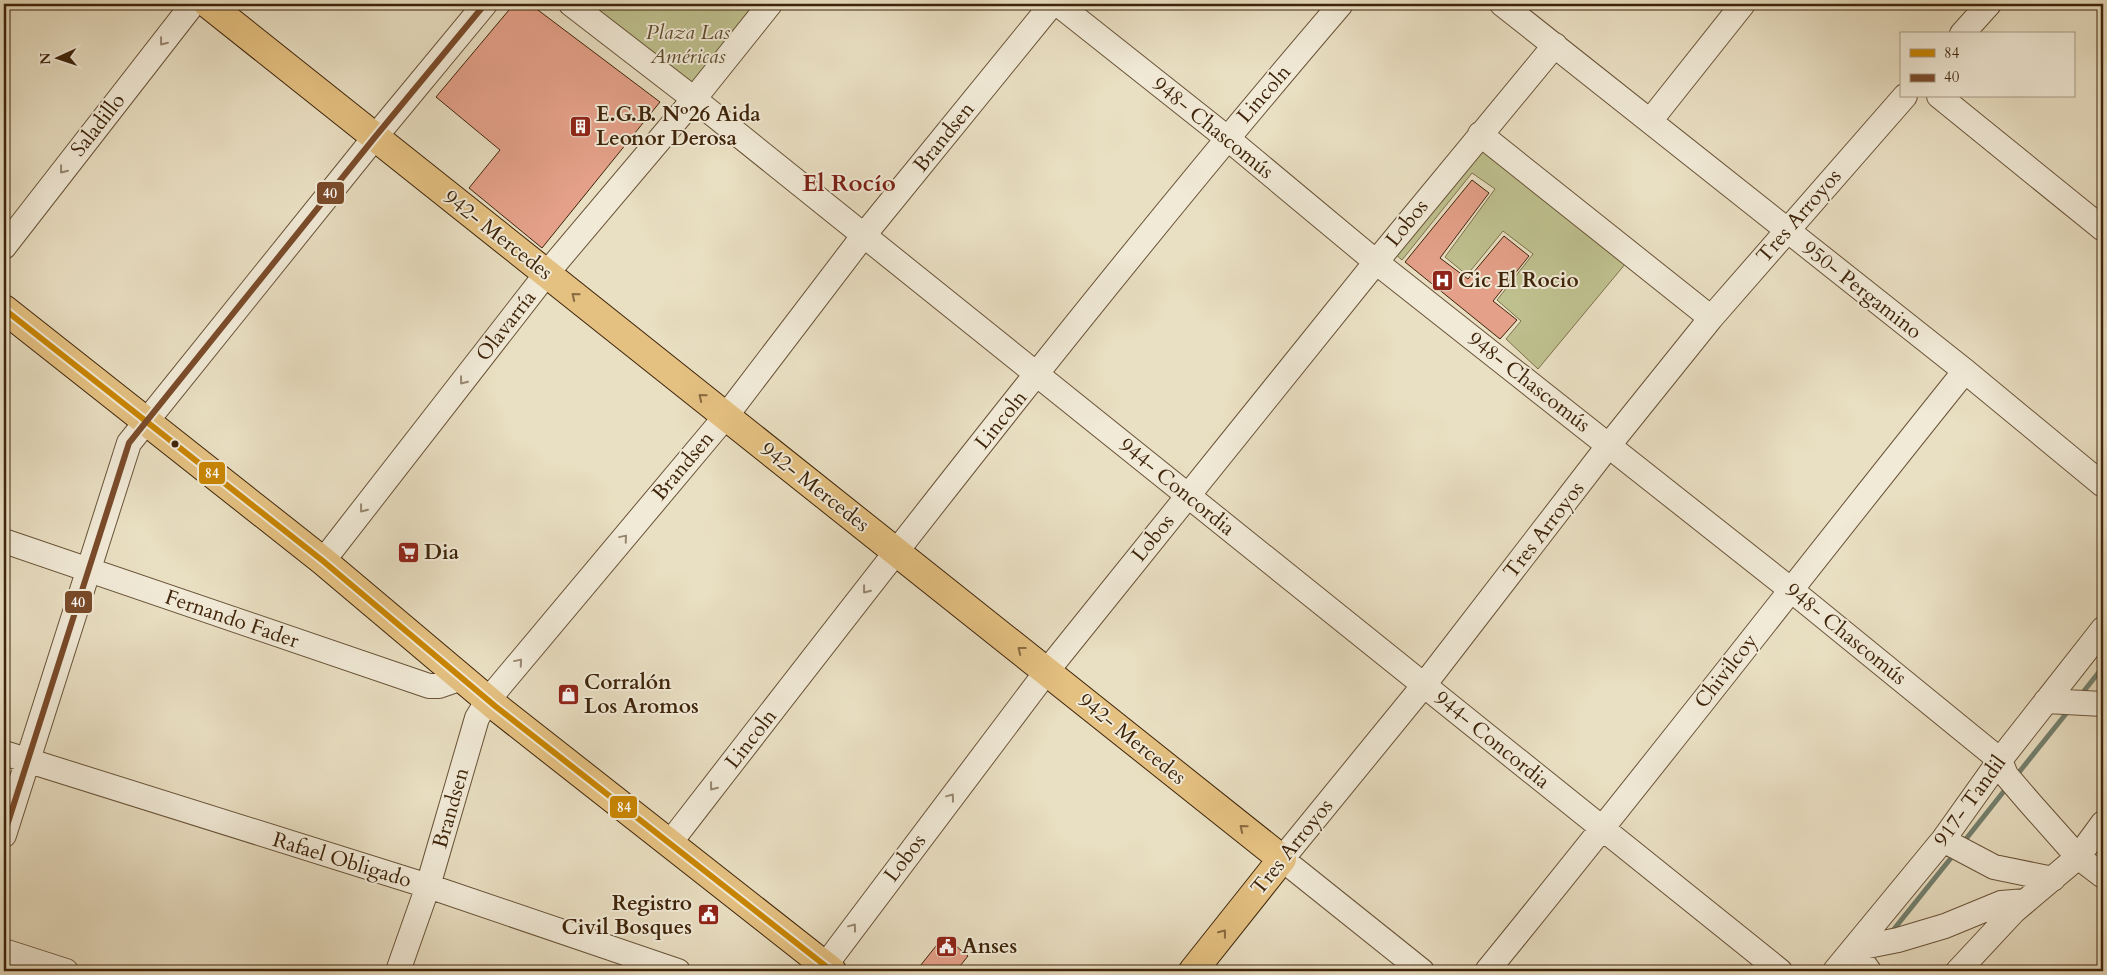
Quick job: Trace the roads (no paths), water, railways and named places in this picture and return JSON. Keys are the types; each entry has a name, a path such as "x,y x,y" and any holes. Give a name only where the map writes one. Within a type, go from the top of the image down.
{"main road":[{"name":"942- Mercedes","path":"208,4 1282,859"},
{"path":"4,309 323,560 488,700 825,969"},
{"name":"Tres Arroyos","path":"1193,971 1282,859"}],"street":[{"name":"Saladillo","path":"4,246 193,4"},
{"path":"4,835 129,443 375,137 485,4"},
{"name":"944- Concordia","path":"571,4 694,99 1780,971"},
{"name":"Olavarría","path":"323,560 547,273 694,99 770,4"},
{"name":"Brandsen","path":"398,971 428,886 477,718 488,700 726,416 864,235 1052,4"},
{"name":"948- Chascomús","path":"1058,4 1227,138 1376,262 1790,589 2000,760"},
{"name":"Lincoln","path":"669,844 896,551 1037,374 1227,138 1341,4"},
{"path":"1650,121 1743,4"},
{"path":"1964,32 1989,4"},
{"name":"950- Pergamino","path":"1508,5 1555,45 1965,371 2103,485"},
{"name":"Lobos","path":"825,969 1046,671 1480,134 1555,45"},
{"name":"Tres Arroyos","path":"1282,859 1424,685 1609,445 1711,318 1903,98"},
{"path":"1941,98 2103,230"},
{"path":"1480,134 1711,318"},
{"name":"Chivilcoy","path":"1487,971 1603,829 1790,589 1965,371"},
{"name":"Fernando Fader","path":"4,541 429,686 439,686 462,678"},
{"name":"917- Tandil","path":"1835,971 1853,949 1954,846 2000,760 2101,634"},
{"path":"2046,701 2103,704"},
{"name":"Rafael Obligado","path":"4,753 428,886 678,971"},
{"path":"2000,760 2006,775 2078,857 2103,876"},
{"path":"1958,971 2014,910 2078,857 2103,823"},
{"path":"1954,846 1994,867 2053,879"},
{"name":"942- Mercedes","path":"1282,859 1422,971"},
{"path":"1869,971 1853,949 1898,940 1945,926 2001,903 2026,901"},
{"path":"4,951 66,971"}],"waterway":[{"path":"2080,696 2103,667"},
{"path":"2016,776 2069,710"},
{"path":"1962,844 2008,786"},
{"path":"1890,934 1955,853"}],"place":[{"name":"E.G.B. Nº26 Aida Leonor Derosa","path":"580,126"},
{"name":"Cic El Rocio","path":"1442,280"},
{"name":"Dia","path":"408,552"},
{"name":"Corralón Los Aromos","path":"568,694"},
{"name":"Registro Civil Bosques","path":"708,915"},
{"name":"Anses","path":"946,946"}],"district":[{"name":"El Rocío","path":"849,183"}],"park label":[{"name":"Plaza Las Américas","path":"688,44"}]}
